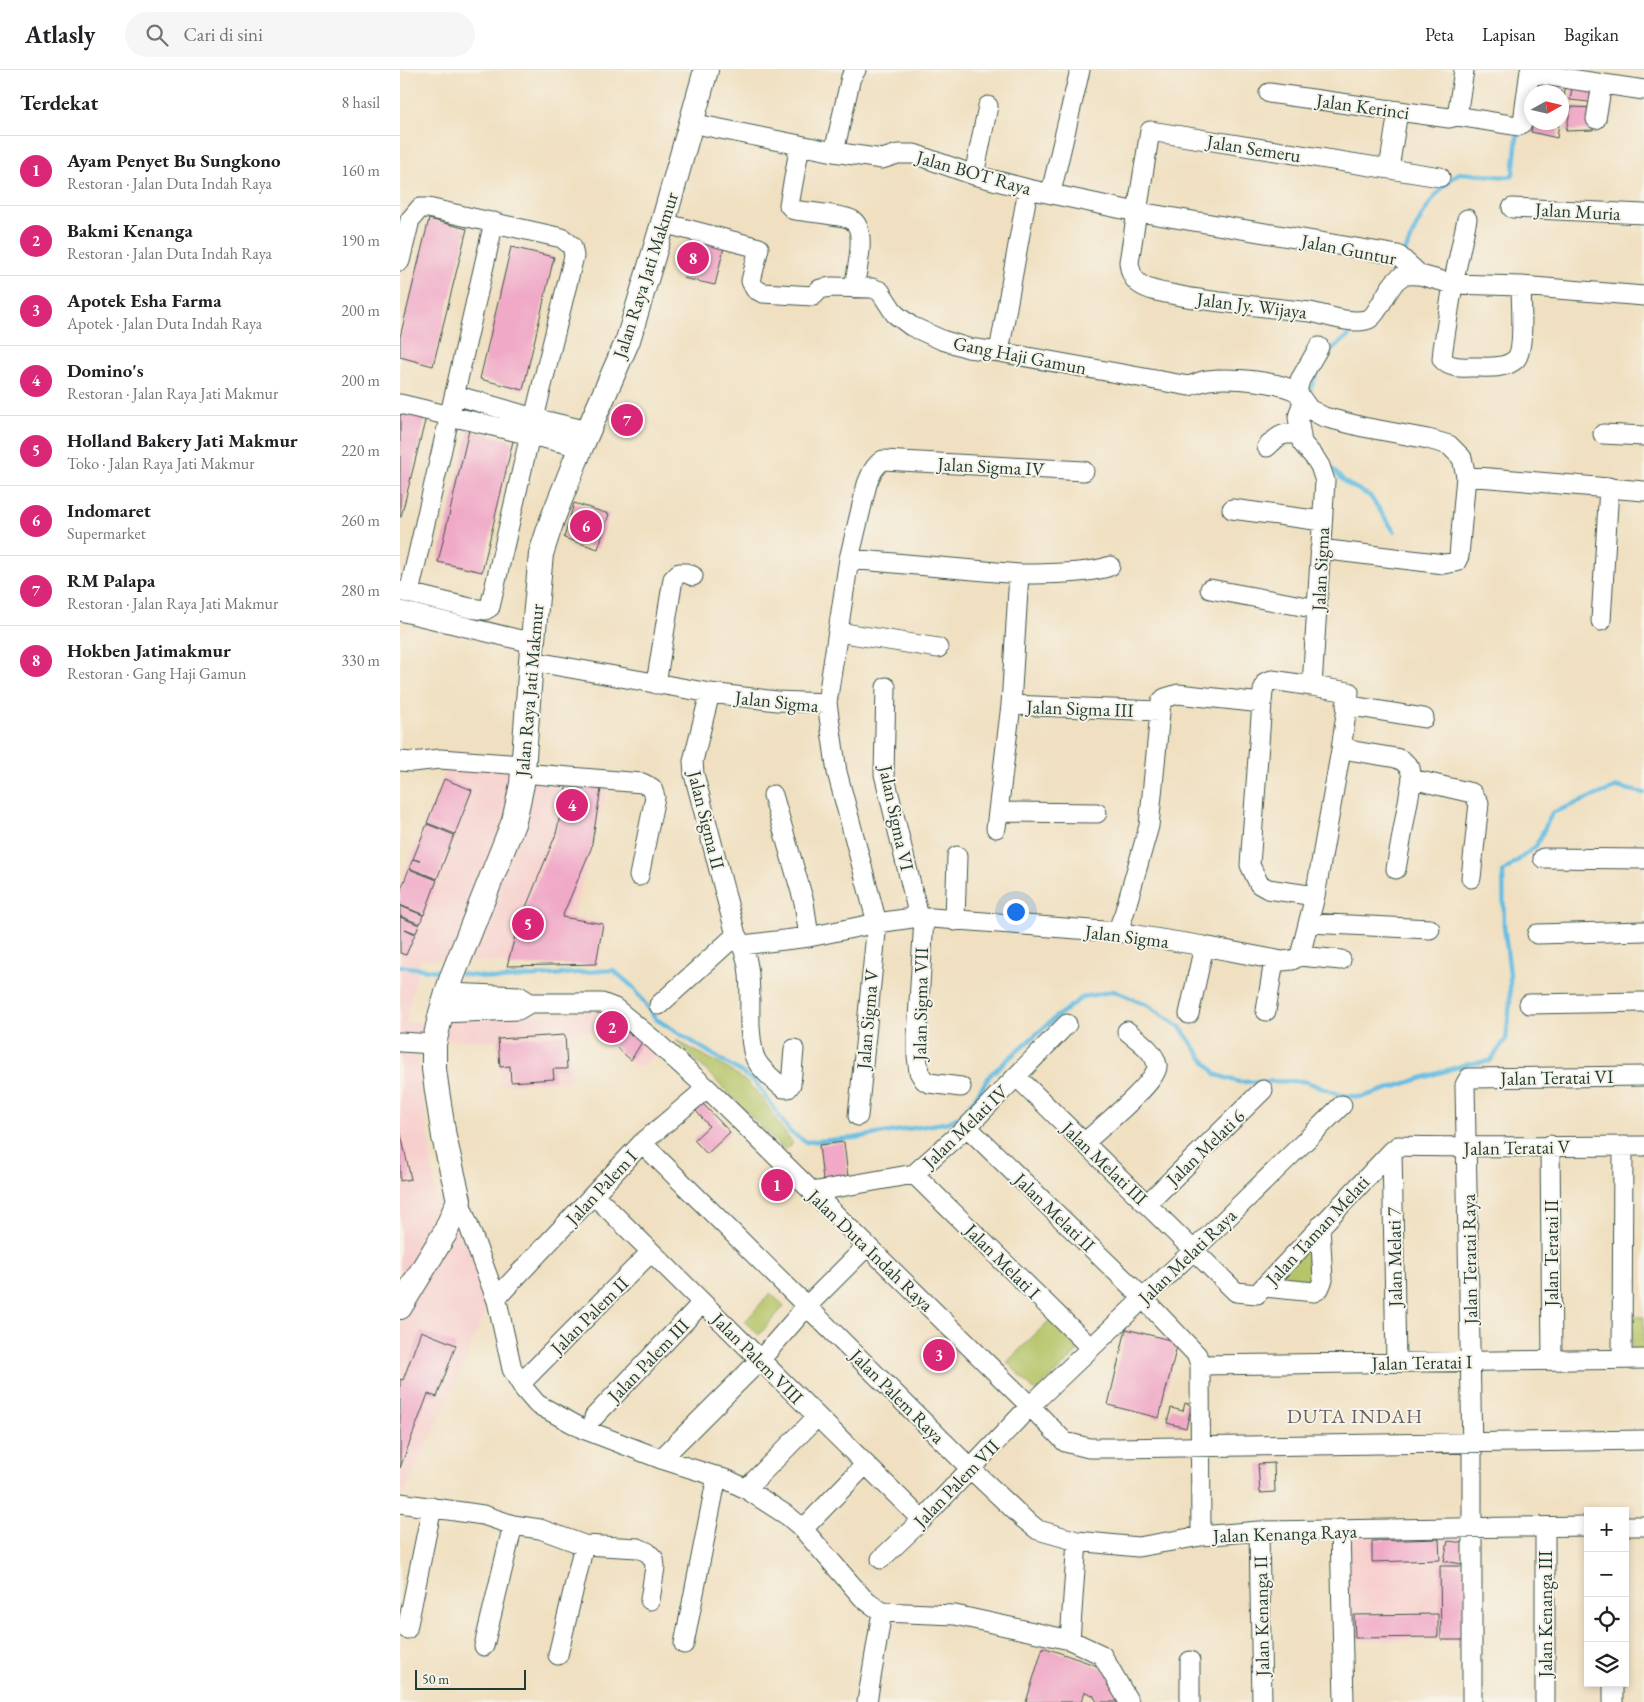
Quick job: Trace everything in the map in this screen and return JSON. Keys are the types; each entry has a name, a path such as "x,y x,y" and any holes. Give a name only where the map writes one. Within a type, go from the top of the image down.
{"main road":[{"name":"Jalan Raya Jati Makmur","path":"459,1200 444,1137 434,1069 434,1044 450,985 514,821 519,799 540,554 584,439 628,340 706,70"},
{"path":"400,1307 445,1233 459,1200"}],"street":[{"path":"834,152 851,76 856,70"},
{"path":"1051,192 1080,70"},
{"path":"1457,116 1464,70"},
{"path":"1530,72 1596,79 1644,90"},
{"name":"Jalan Kerinci","path":"1269,93 1449,118 1457,116 1518,126 1523,122 1530,72"},
{"path":"1596,79 1596,119"},
{"path":"974,175 988,106"},
{"path":"1389,169 1398,111"},
{"name":"Jalan BOT Raya","path":"691,122 834,152 882,159 898,154 914,154 974,175 1138,212"},
{"name":"Jalan Semeru","path":"1138,212 1150,131 1440,177"},
{"path":"800,145 789,206 794,210 846,218 855,223 860,242 854,288"},
{"path":"999,352 1028,188"},
{"path":"400,261 410,220 420,208 428,208 494,222 562,238 572,246 574,256 490,607 485,610 404,592 456,395 494,222"},
{"name":"Jalan Muria","path":"1512,208 1644,214"},
{"name":"Jalan Guntur","path":"1138,212 1409,264 1452,284 1521,286 1644,296"},
{"name":"Jalan Jy. Wijaya","path":"1138,212 1129,262 1133,278 1141,285 1166,293 1360,321 1372,318 1384,297 1409,264"},
{"path":"1467,219 1452,284 1442,359 1454,366 1494,368 1515,359 1520,352 1521,340 1521,286"},
{"name":"Gang Haji Gamun","path":"663,223 759,248 751,282 755,290 763,293 813,296 820,290 831,287 872,288 880,291 895,314 911,326 942,340 968,348 1189,386 1208,380 1231,380 1289,387 1300,396 1309,408 1324,417 1363,428 1428,439 1449,445 1462,458 1466,476"},
{"path":"1267,447 1284,433 1300,434 1298,417 1300,380 1319,347"},
{"path":"456,395 532,427"},
{"path":"400,404 451,415 532,427 584,439"},
{"name":"Jalan Sigma","path":"1300,434 1302,442 1320,466 1325,481 1312,686"},
{"path":"1604,434 1644,436"},
{"name":"Jalan Sigma IV","path":"849,558 871,473 877,464 883,460 1084,472"},
{"path":"1320,549 1444,564 1456,562 1460,556 1466,476 1644,491"},
{"path":"1601,620 1609,487"},
{"path":"1232,509 1322,522"},
{"path":"827,703 849,558 1019,574 1081,571 1103,569 1110,566"},
{"path":"656,684 673,579 679,573 686,573 692,576"},
{"name":"Jalan Sigma III","path":"1019,574 1011,705 1159,711"},
{"path":"1210,589 1318,609"},
{"name":"Jalan Sigma","path":"400,611 532,652 656,684 777,701 827,703 837,772 877,922 921,918 1117,932 1274,960 1292,960 1300,956 1341,960"},
{"path":"838,632 938,648"},
{"path":"1315,896 1268,889 1259,884 1250,865 1263,691 1266,682 1272,680 1348,692 1346,705 1348,750 1336,843"},
{"name":"Jalan Sigma VI","path":"886,687 884,774 921,918"},
{"name":"Jalan Sigma II","path":"710,693 692,761 694,774 740,940 748,960 751,1039 755,1058 761,1067 783,1088 788,1088 791,1084 794,1049"},
{"path":"1117,932 1149,826 1160,702 1165,698 1178,694 1262,703"},
{"path":"1011,705 997,820 1097,813"},
{"path":"1346,705 1424,718"},
{"path":"1348,750 1396,758 1403,761 1410,768 1412,779 1396,869"},
{"path":"1300,956 1348,750"},
{"path":"400,761 412,762 440,759 642,783 652,788 655,797 640,876"},
{"path":"1412,779 1472,793 1477,799 1479,803 1471,878"},
{"path":"773,796 804,902 809,937"},
{"path":"955,921 957,856"},
{"path":"1543,858 1644,860"},
{"name":"Jalan Sigma VII","path":"921,918 917,1036 917,1056 920,1072 924,1080 929,1083 961,1086"},
{"path":"663,1001 740,940 809,937 877,922"},
{"name":"Jalan Sigma V","path":"858,1116 877,922"},
{"path":"1308,923 1430,929"},
{"path":"1537,934 1644,932"},
{"path":"1189,1014 1204,946"},
{"path":"1266,1011 1274,960"},
{"name":"Jalan Duta Indah Raya","path":"450,985 518,996 530,1002 602,1003 615,1008 707,1088 1065,1442 1089,1448 1644,1440"},
{"path":"1529,1004 1644,1002"},
{"name":"Jalan Melati IV","path":"812,1192 914,1174 967,1127 1067,1024"},
{"path":"1084,1143 1148,1084 1157,1069 1157,1062 1151,1052 1127,1031"},
{"path":"400,1042 434,1044"},
{"name":"Jalan Melati III","path":"1016,1076 1194,1250"},
{"name":"Jalan Teratai VI","path":"1469,1078 1644,1076"},
{"name":"Jalan Teratai Raya","path":"1469,1078 1465,1085 1472,1442 1472,1702"},
{"name":"Jalan Palem I","path":"501,1293 642,1143 707,1088"},
{"name":"Jalan Melati 6","path":"1147,1204 1264,1090"},
{"name":"Jalan Melati Raya","path":"1030,1406 1091,1348 1146,1303 1194,1250 1342,1104"},
{"name":"Jalan Melati II","path":"967,1127 1146,1303"},
{"name":"Jalan Palem Raya","path":"642,1143 971,1469 1024,1520 1038,1530 1077,1541 1138,1547 1201,1536"},
{"name":"Jalan Teratai V","path":"1392,1151 1398,1146 1467,1148 1550,1145 1644,1146"},
{"name":"Jalan Teratai II","path":"1550,1145 1552,1360"},
{"path":"1622,1359 1623,1146"},
{"name":"Jalan Taman Melati","path":"1194,1250 1236,1292 1257,1294 1392,1151"},
{"name":"Jalan Melati 7","path":"1392,1151 1396,1362"},
{"name":"Jalan Melati I","path":"914,1174 1091,1348"},
{"name":"Jalan Palem VIII","path":"594,1195 922,1520"},
{"path":"459,1200 497,1301 512,1369 524,1389 537,1404 564,1420 661,1459 746,1489 788,1516 803,1529 863,1598 882,1612 954,1615 1070,1640 1102,1655 1129,1702"},
{"path":"1264,1287 1314,1292 1319,1288 1323,1280 1320,1226"},
{"path":"661,1459 760,1360 807,1306 867,1246"},
{"name":"Jalan Palem II","path":"526,1378 651,1252"},
{"name":"Jalan Palem III","path":"594,1417 702,1303"},
{"path":"1146,1303 1197,1355 1200,1365"},
{"name":"Jalan Teratai I","path":"1200,1365 1644,1359"},
{"name":"Jalan Kenanga Raya","path":"1200,1365 1201,1536 1259,1531 1584,1526"},
{"name":"Jalan Palem VII","path":"881,1559 922,1520 1030,1406"},
{"path":"746,1489 817,1417"},
{"path":"803,1529 865,1464"},
{"path":"684,1644 717,1480"},
{"path":"400,1503 483,1515 513,1525 540,1529 584,1544 638,1548 647,1552 654,1559 655,1567 650,1600"},
{"path":"407,1629 432,1507"},
{"path":"484,1646 513,1525"},
{"path":"1629,1526 1644,1526"},
{"name":"Jalan Kenanga III","path":"1545,1527 1545,1702"},
{"path":"1340,1529 1344,1702"},
{"name":"Jalan Kenanga II","path":"1259,1531 1262,1702"},
{"path":"1070,1640 1077,1541"},
{"path":"558,1655 584,1544"},
{"path":"866,1702 882,1612"},
{"path":"1190,1660 1190,1702"},
{"path":"1613,1687 1613,1702"}],"shaded area":[{"path":"447,766 500,770 608,787 572,920 606,923 598,966 421,959 405,1023 601,1011 659,1053 637,1068 597,1032 570,1032 572,1081 501,1085 497,1041 416,1039 436,1198 463,1223 490,1301 449,1398 400,1501 400,882"},
{"path":"1348,1533 1466,1533 1467,1641 1349,1641"}],"green space":[{"path":"676,1040 726,1068 752,1087 793,1143 785,1151"},
{"path":"1316,1235 1317,1286 1270,1286"},
{"path":"770,1293 784,1306 759,1335 745,1322"},
{"path":"1056,1314 1085,1344 1036,1392 1007,1362"},
{"path":"1632,1317 1644,1317 1644,1353 1632,1353"}],"building":[{"path":"1539,77 1566,82 1566,85 1538,85"},
{"path":"1573,82 1601,84 1598,103 1570,100"},
{"path":"1571,107 1595,108 1593,130 1566,131 1569,130"},
{"path":"1531,130 1558,130 1557,138 1531,132"},
{"path":"429,219 467,229 433,366 400,357 400,337"},
{"path":"693,235 725,243 715,285 683,278"},
{"path":"511,247 554,257 523,390 480,379"},
{"path":"400,410 426,417 401,517 400,517"},
{"path":"619,413 639,420 636,428 616,421"},
{"path":"469,430 513,441 482,572 438,562"},
{"path":"574,503 609,514 598,549 564,538"},
{"path":"444,779 472,790 455,834 427,823"},
{"path":"567,784 601,789 591,849 562,917 603,924 596,964 507,966 517,929 556,834"},
{"path":"427,824 454,835 437,879 409,868"},
{"path":"409,869 437,880 424,915 400,905 400,892"},
{"path":"400,906 423,915 420,924 400,916"},
{"path":"400,917 419,925 416,933 405,929 415,934 406,955 400,953"},
{"path":"602,1015 642,1042 631,1060 600,1033"},
{"path":"565,1035 567,1069 553,1069 554,1079 511,1082 510,1066 500,1067 498,1039"},
{"path":"703,1104 730,1132 707,1154 694,1140 709,1126 696,1111"},
{"path":"400,1130 411,1179 400,1181"},
{"path":"844,1142 848,1177 823,1180 819,1145"},
{"path":"1126,1329 1178,1342 1159,1418 1108,1405"},
{"path":"421,1331 456,1345 437,1397 428,1394 400,1468 400,1379 403,1380"},
{"path":"942,1338 956,1352 935,1372 922,1358"},
{"path":"1185,1403 1192,1405 1186,1428 1167,1423 1171,1408 1183,1411"},
{"path":"1274,1463 1275,1492 1260,1493 1258,1464"},
{"path":"1439,1539 1440,1560 1372,1562 1372,1541"},
{"path":"1448,1541 1465,1543 1462,1564 1444,1561"},
{"path":"1440,1566 1465,1566 1466,1640 1441,1640"},
{"path":"1438,1614 1438,1637 1355,1638 1354,1615"},
{"path":"1043,1647 1106,1669 1124,1702 1097,1702 1093,1695 1085,1692 1081,1702 1026,1702"}],"waterway":[{"path":"1404,255 1419,221 1433,199 1459,173 1508,177 1513,175 1517,137 1522,132"},
{"path":"1307,398 1325,357 1350,335 1357,326"},
{"path":"1328,465 1346,483 1370,496 1394,531"},
{"path":"461,974 499,979 613,970 633,987 656,1019 757,1084 790,1132 806,1142 854,1138 949,1122 962,1115 990,1075 1056,1017 1083,997 1114,991 1149,1006 1180,1027 1202,1058 1217,1075 1239,1082 1304,1081 1341,1095 1362,1097 1467,1064 1490,1061 1506,1039 1510,1003 1510,974 1504,926 1503,872 1536,846 1552,813 1617,787 1644,793"},
{"path":"400,966 446,972"}],"place":[{"name":"Hokben Jatimakmur","path":"693,258"},
{"name":"RM Palapa","path":"627,420"},
{"name":"Indomaret","path":"586,526"},
{"name":"Domino's","path":"572,805"},
{"name":"Holland Bakery Jati Makmur","path":"528,924"},
{"name":"Bakmi Kenanga","path":"612,1027"},
{"name":"Ayam Penyet Bu Sungkono","path":"777,1185"},
{"name":"Apotek Esha Farma","path":"939,1355"}],"district":[{"name":"DUTA INDAH","path":"1355,1416"}]}
